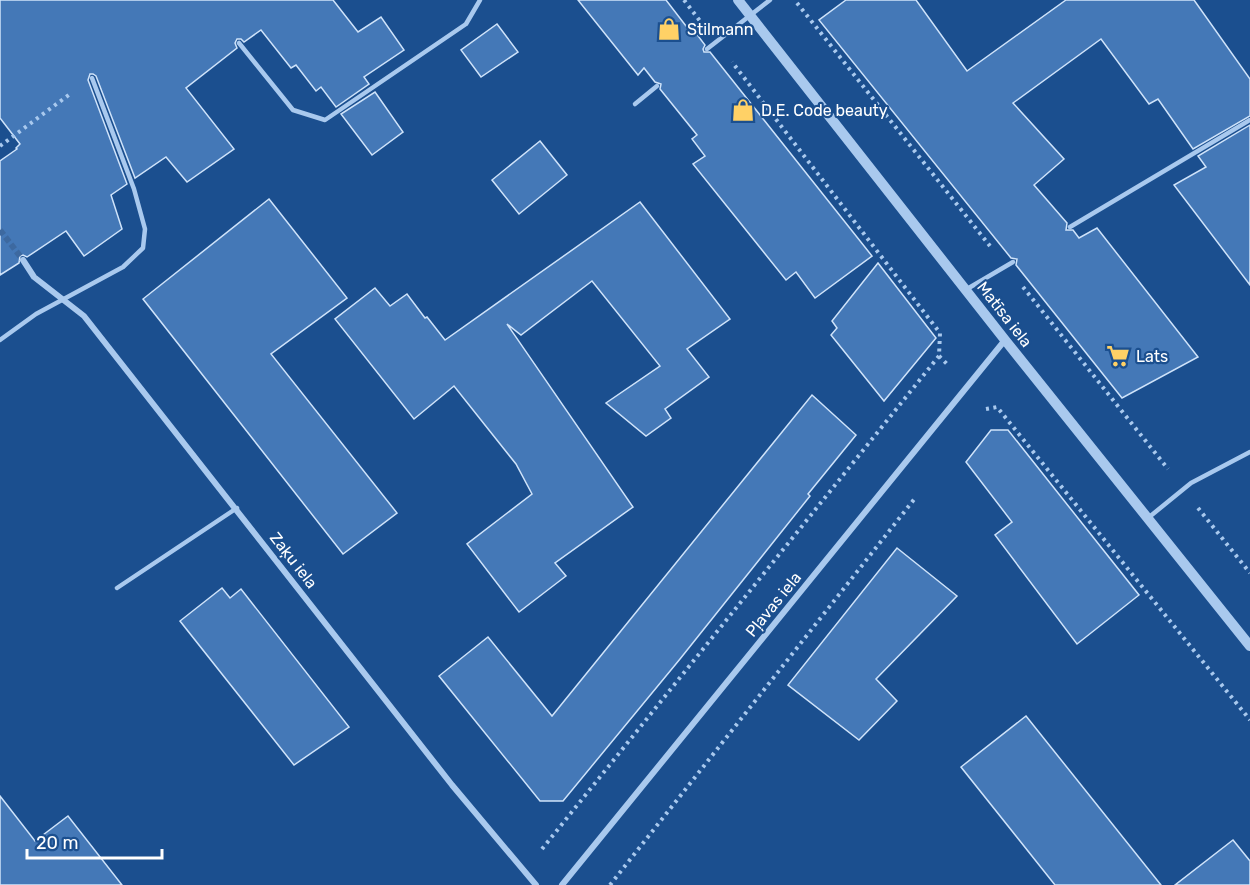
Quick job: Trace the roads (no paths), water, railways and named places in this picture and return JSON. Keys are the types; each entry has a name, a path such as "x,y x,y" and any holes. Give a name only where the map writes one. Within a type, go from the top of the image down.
{"street":[{"name":"Matīsa iela","path":"738,0 1005,340 1250,646"},
{"name":"Zaķu iela","path":"22,260 34,277 84,316 453,785 536,885"},
{"name":"Pļavas iela","path":"562,885 1005,340"}],"lane":[{"path":"239,43 293,110 325,120 466,24 480,0"},
{"path":"707,49 770,0"},
{"path":"0,340 36,314 123,267 143,248 145,229 134,189 92,78"},
{"path":"635,104 657,86"},
{"path":"1070,227 1250,120"},
{"path":"966,289 1013,262"},
{"path":"1148,518 1191,483 1250,452"},
{"path":"117,588 237,508"}],"tunnel":[{"path":"0,230 23,260"}],"place":[{"name":"Stilmann","path":"669,29"},
{"name":"D.E. Code beauty","path":"743,110"},
{"name":"Lats","path":"1118,356"}]}
